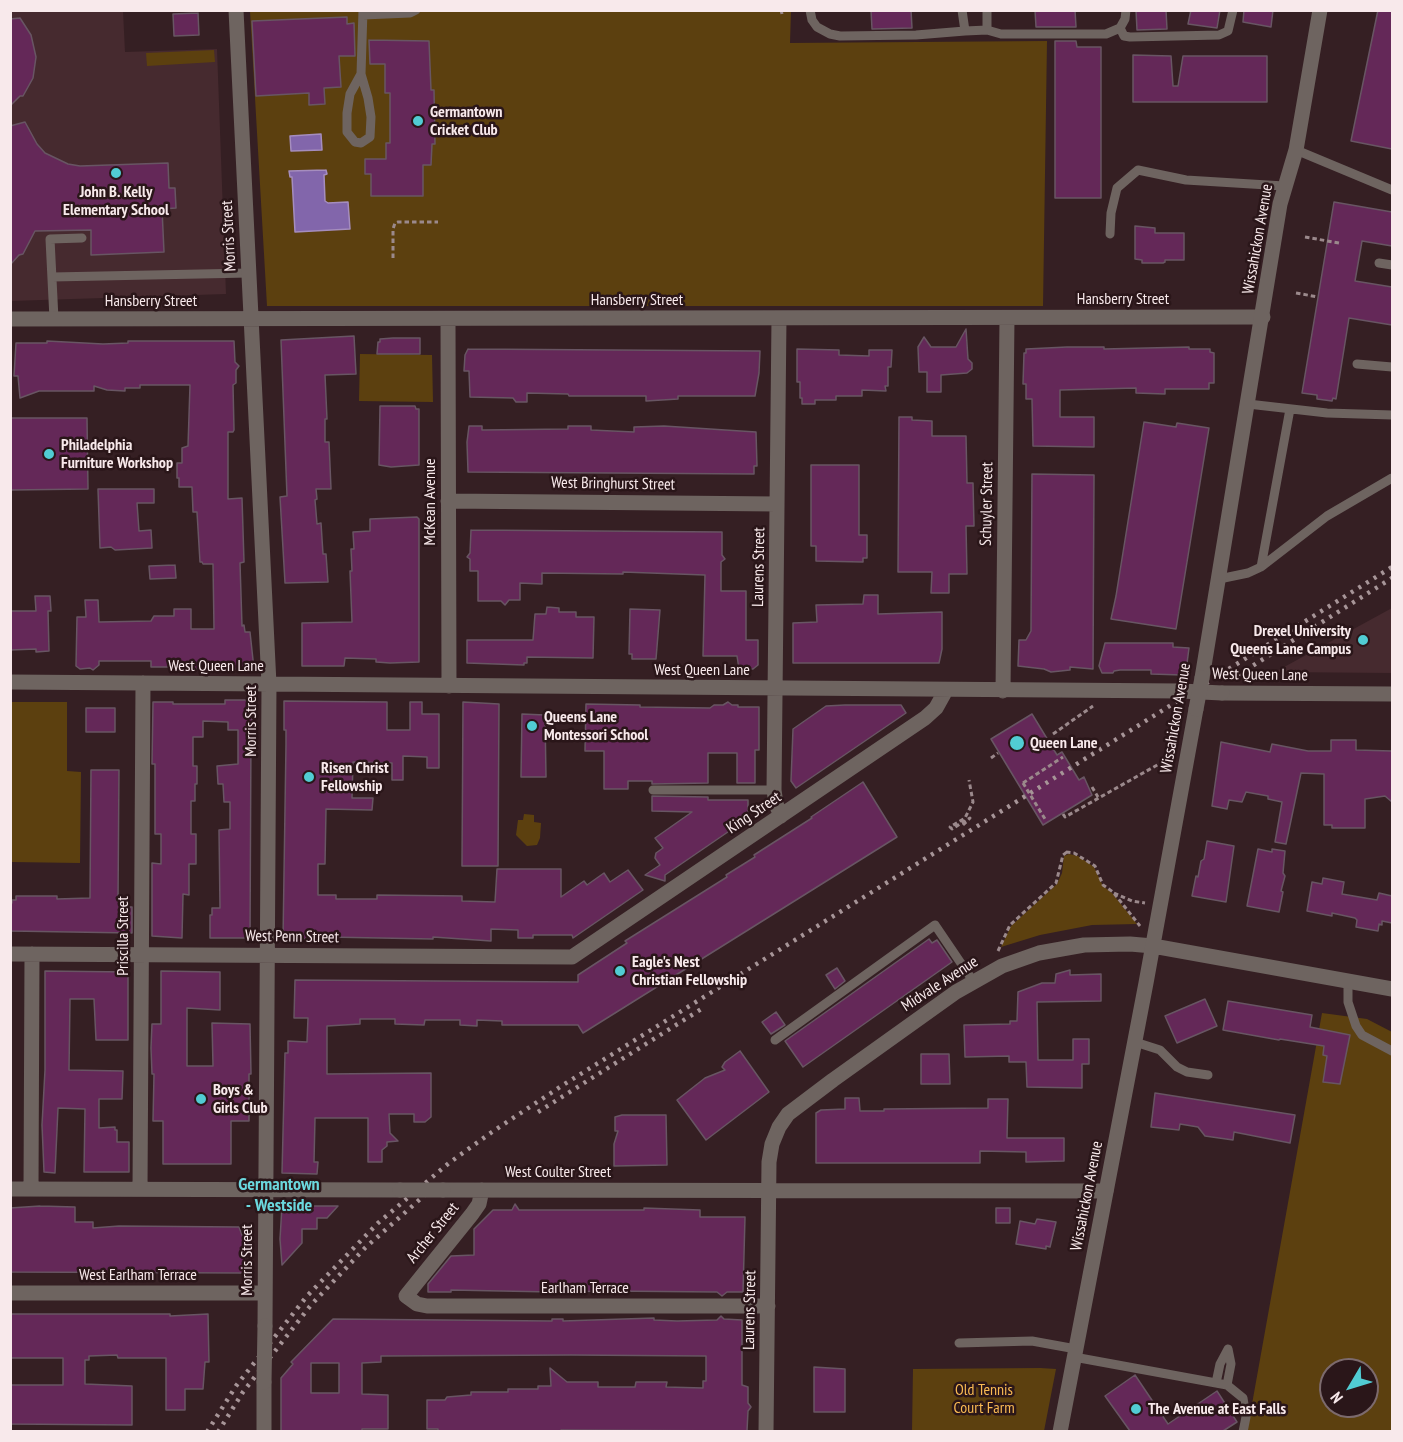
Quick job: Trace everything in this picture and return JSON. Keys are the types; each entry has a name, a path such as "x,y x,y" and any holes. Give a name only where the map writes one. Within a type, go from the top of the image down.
{"street":[{"name":"Morris Street","path":"236,10 269,684 264,1431"},
{"name":"Wissahickon Avenue","path":"1060,1431 1153,946 1219,579 1284,186 1296,150 1320,10"},
{"name":"Hansberry Street","path":"10,319 1263,317"},
{"name":"Laurens Street","path":"779,318 774,790 776,804 782,816"},
{"name":"Schuyler Street","path":"1004,691 1007,318"},
{"name":"McKean Avenue","path":"448,319 449,686"},
{"name":"West Bringhurst Street","path":"448,501 777,504"},
{"name":"West Queen Lane","path":"10,682 1004,691 1180,691 1200,685 1222,693 1392,694"},
{"name":"Priscilla Street","path":"140,1190 143,683"},
{"name":"King Street","path":"572,957 925,718 936,708 946,690"},
{"name":"Midvale Avenue","path":"769,1189 772,1144 779,1127 788,1114 974,981 1019,960 1059,949 1107,944 1153,946 1392,989"},
{"name":"West Penn Street","path":"10,954 572,957"},
{"path":"31,1189 32,954"},
{"name":"West Coulter Street","path":"10,1189 1106,1191"},
{"name":"Laurens Street","path":"766,1431 769,1189"},
{"name":"Archer Street","path":"406,1296 472,1215 479,1204 482,1190"},
{"name":"West Earlham Terrace","path":"10,1293 265,1293"},
{"name":"Earlham Terrace","path":"406,1296 417,1304 427,1306 768,1306"}],"lane":[{"path":"362,74 350,94 346,112 347,132 350,138 361,143 370,136 371,117 362,74 363,13 410,13 416,10"},
{"path":"810,10 812,20 817,27 840,36 916,35 987,30 1001,34 1106,33 1120,28 1125,20 1126,10"},
{"path":"962,10 965,31"},
{"path":"987,10 987,30"},
{"path":"1120,28 1124,36 1130,37 1219,35 1228,31 1233,10"},
{"path":"1296,150 1392,190"},
{"path":"1110,234 1111,213 1117,188 1138,170 1186,180 1284,186"},
{"path":"54,319 50,239 82,238"},
{"path":"1379,263 1392,265"},
{"path":"52,276 249,273"},
{"path":"1357,364 1392,367"},
{"path":"1248,404 1327,413 1392,415"},
{"path":"1261,567 1290,409"},
{"path":"1219,579 1248,573 1261,567 1327,516 1392,478"},
{"path":"653,790 774,790"},
{"path":"775,1040 935,925 974,981"},
{"path":"1348,981 1348,1002 1356,1026 1362,1035 1392,1051"},
{"path":"1135,1042 1160,1050 1177,1067 1187,1072 1208,1074"},
{"path":"959,1342 1032,1341 1075,1353 1227,1385 1243,1398 1246,1417 1243,1431"},
{"path":"1216,1383 1220,1364 1228,1349 1231,1364 1227,1385"}],"path":[{"path":"393,258 395,223 438,222"},
{"path":"1305,237 1339,243"},
{"path":"1296,293 1318,297"},
{"path":"1053,734 1094,705"},
{"path":"991,758 998,753"},
{"path":"1045,819 1023,783 1063,757"},
{"path":"1064,814 1065,817 1098,797 1172,759"},
{"path":"963,825 970,818 952,829 950,827 965,818 974,802 969,780"},
{"path":"1092,787 1098,797"},
{"path":"998,951 1013,922 1056,883 1063,855 1066,852 1074,853 1095,866 1104,885 1113,892 1132,901 1145,903"},
{"path":"1113,892 1140,926"}],"shaded area":[{"name":"John B. Kelly Elementary School","path":"10,11 123,11 125,52 217,49 226,294 11,301"},
{"path":"321,134 322,150 291,151 290,136"},
{"path":"326,170 327,174 324,175 325,201 328,203 348,202 350,229 295,232 292,177 289,171"},
{"name":"Drexel University Queens Lane Campus","path":"1392,608 1392,673 1275,672"}],"green space":[{"name":"Germantown Cricket Club","path":"791,10 790,43 1047,41 1043,306 267,306 250,11"},
{"path":"214,50 215,62 147,66 146,53"},
{"path":"360,354 432,355 433,402 359,401"},
{"path":"11,702 67,702 67,771 81,772 80,863 11,862"},
{"path":"524,814 534,815 534,822 541,823 537,845 527,846 516,835 518,820 523,820"},
{"path":"1069,854 1078,856 1094,867 1103,886 1112,893 1137,924 1092,925 1040,935 1001,947 1011,926 1057,884 1062,873 1064,856"},
{"path":"1322,1013 1367,1019 1392,1032 1392,1431 1247,1432"},
{"name":"Old Tennis Court Farm","path":"913,1369 1056,1369 1044,1431 912,1431"}],"building":[{"path":"871,10 911,10 912,28 872,29"},
{"path":"1035,10 1075,10 1076,27 1036,27"},
{"path":"1136,10 1166,10 1167,29 1137,30"},
{"path":"1191,10 1220,10 1217,28 1188,24"},
{"path":"1244,10 1273,10 1271,27 1243,22"},
{"path":"1378,10 1392,10 1392,149 1351,141"},
{"path":"198,13 199,35 174,36 173,14"},
{"path":"347,17 347,24 354,23 355,56 339,56 341,87 324,88 325,104 309,105 309,93 256,96 252,21"},
{"path":"20,18 31,35 36,57 33,78 23,96 20,96 10,106 10,19"},
{"path":"369,40 429,41 431,90 434,90 435,144 432,144 431,165 423,165 423,196 371,196 371,174 365,174 365,159 386,159 386,143 390,143 390,93 385,93 385,64 370,64"},
{"path":"1055,41 1076,41 1077,47 1101,47 1101,198 1055,198"},
{"path":"1133,55 1171,56 1173,86 1178,86 1183,56 1267,56 1267,102 1133,102"},
{"path":"25,122 37,144 45,153 68,164 80,166 168,163 169,188 175,188 176,208 162,209 164,252 91,255 91,230 35,231 23,254 19,255 10,265 10,126"},
{"path":"1334,202 1392,212 1392,246 1362,241 1355,281 1392,287 1392,325 1349,318 1336,399 1333,398 1332,401 1317,399 1317,395 1302,393"},
{"path":"1135,226 1155,228 1155,233 1184,233 1184,260 1142,263 1142,260 1135,259"},
{"path":"966,329 968,359 972,363 972,369 967,373 941,375 941,392 927,392 927,372 919,372 918,347 924,337 931,347 956,347"},
{"path":"354,336 356,374 325,375 327,419 325,419 325,442 329,442 331,489 316,489 317,499 315,500 317,524 321,523 323,554 326,554 328,582 285,583 280,497 287,496 281,340"},
{"path":"420,338 420,354 377,354 380,339"},
{"path":"47,341 103,344 128,343 128,341 234,341 235,362 239,366 236,370 236,383 233,385 234,430 228,432 228,499 242,498 244,562 240,563 242,626 244,625 245,632 250,632 254,669 174,669 174,667 151,667 151,661 99,661 99,665 93,670 80,669 76,666 77,617 86,617 85,600 98,600 99,622 151,621 154,616 174,616 174,609 191,609 191,629 214,629 213,564 200,562 197,512 193,512 192,487 179,487 179,478 177,478 177,463 182,463 182,448 188,446 190,385 140,385 140,388 125,388 125,391 107,390 94,386 94,391 39,391 20,398 18,376 14,376 16,343 47,343"},
{"path":"1067,347 1210,349 1210,352 1214,353 1214,383 1209,383 1209,389 1165,389 1165,394 1136,393 1136,388 1060,390 1060,417 1094,417 1094,447 1033,446 1032,399 1026,399 1026,384 1023,384 1024,353 1026,349"},
{"path":"468,349 760,351 755,396 678,396 678,399 646,401 646,396 569,396 568,394 527,393 527,402 516,402 513,398 470,397 469,371 464,371 465,355"},
{"path":"797,349 839,350 839,355 869,356 869,350 892,350 886,391 862,390 862,396 836,396 836,400 815,400 815,404 802,404 800,382 797,382"},
{"path":"380,406 415,406 419,409 419,465 391,467 379,465"},
{"path":"899,417 932,421 932,436 966,436 967,483 973,483 974,526 966,526 967,574 949,574 949,593 931,593 932,572 898,572"},
{"name":"Philadelphia Furniture Workshop","path":"10,418 87,418 88,489 10,490"},
{"path":"1144,422 1176,427 1177,423 1209,428 1176,629 1111,619"},
{"path":"469,426 482,426 482,430 568,429 568,426 591,426 591,430 634,432 634,427 664,426 756,432 757,466 754,466 754,474 468,472"},
{"path":"811,465 859,465 859,535 867,535 867,558 863,558 863,562 816,561 816,546 811,546"},
{"path":"1032,474 1094,475 1093,669 1070,667 1070,670 1051,672 1018,666 1019,640 1026,640 1031,631"},
{"path":"98,489 154,489 154,503 137,503 139,531 151,530 152,548 115,550 111,547 100,548"},
{"path":"417,517 419,519 419,662 390,663 376,662 376,659 345,658 344,666 302,666 302,623 352,622 350,571 352,571 351,549 354,549 353,532 370,531 370,519"},
{"path":"471,530 722,532 722,555 725,559 721,562 721,591 746,591 746,640 758,640 758,665 753,669 739,669 737,656 703,656 705,575 623,572 623,574 542,573 542,584 520,583 520,600 509,600 505,605 501,601 478,601 478,571 470,571 470,559 467,557 470,553"},
{"path":"175,565 176,578 150,579 149,566"},
{"path":"864,595 878,595 878,614 942,612 942,649 939,663 793,663 793,623 817,622 816,605 863,604"},
{"path":"35,596 50,596 49,651 10,650 10,611 36,611"},
{"path":"547,607 559,608 559,612 576,612 576,617 594,617 593,658 527,657 527,663 524,665 467,663 467,640 533,640 535,614 546,614"},
{"path":"630,609 660,610 656,659 632,659 632,654 629,654"},
{"path":"1105,643 1173,643 1173,647 1189,648 1186,671 1182,675 1151,674 1151,670 1120,670 1113,673 1102,673 1099,666"},
{"path":"225,700 252,700 252,723 256,726 251,731 250,938 210,938 212,908 220,908 219,830 230,829 230,802 224,802 223,784 218,784 217,766 238,764 238,730 228,730 228,722 203,721 203,737 193,737 193,766 197,766 197,784 195,784 195,801 191,801 191,834 196,834 196,864 189,864 189,895 183,894 182,938 152,936 152,863 161,864 161,834 155,834 155,764 152,764 153,702 225,704"},
{"path":"284,701 387,702 387,730 410,730 410,702 422,702 422,714 439,714 439,768 427,768 427,757 403,756 403,780 392,780 392,763 353,762 352,798 373,798 372,810 326,809 325,864 318,864 318,895 336,895 336,899 377,899 377,895 462,896 462,901 495,902 497,869 561,869 561,897 584,881 587,885 604,873 610,882 628,870 643,890 573,938 572,935 533,935 533,938 518,938 518,930 491,929 491,941 433,937 433,939 319,937 319,939 283,939 286,744"},
{"path":"463,702 499,704 498,866 462,866"},
{"path":"728,702 738,707 759,707 759,750 755,750 755,783 737,783 737,753 708,753 708,783 652,784 652,781 628,781 628,789 604,789 604,751 585,751 586,704 710,708"},
{"path":"901,705 906,713 796,788 791,781 793,729 826,706"},
{"path":"86,708 115,708 115,732 86,732"},
{"path":"522,714 545,715 546,777 521,777"},
{"path":"1032,714 1057,755 1062,752 1079,780 1084,777 1092,795 1043,825 991,739"},
{"path":"1331,740 1356,740 1356,750 1392,751 1392,802 1385,796 1365,799 1365,828 1332,828 1332,825 1324,825 1324,774 1301,773 1286,844 1275,842 1282,802 1268,799 1268,796 1246,792 1242,802 1229,800 1227,809 1212,806 1221,742 1270,752 1272,744 1308,751 1331,751"},
{"path":"91,770 119,770 118,901 126,901 126,907 132,907 132,933 10,931 10,903 16,900 16,896 57,896 57,899 90,898"},
{"path":"863,782 897,837 583,1033 578,1025 502,1025 502,1021 477,1020 477,1026 460,1025 460,1020 425,1020 424,1025 395,1024 395,1019 360,1019 360,1024 327,1026 327,1074 431,1073 431,1117 425,1122 414,1122 414,1114 389,1114 390,1133 398,1141 387,1142 387,1146 382,1150 382,1162 368,1162 368,1118 315,1118 314,1162 318,1162 317,1174 282,1173 285,1053 288,1053 288,1041 307,1042 308,1018 294,1018 295,980 578,982 578,975 627,943 625,941 727,877 726,875 755,857 754,855"},
{"path":"652,796 748,800 748,812 741,823 665,875 665,881 645,875 660,865 655,858 656,853 663,848 655,838 692,812 652,811"},
{"path":"1207,841 1234,846 1226,902 1192,896 1196,876 1198,877 1201,861 1204,859"},
{"path":"1258,849 1272,852 1272,849 1285,851 1283,873 1285,876 1279,912 1247,906"},
{"path":"1323,878 1344,882 1342,894 1377,900 1379,893 1392,896 1392,923 1382,921 1378,931 1356,927 1355,918 1307,911 1312,882 1322,884"},
{"path":"929,939 932,943 937,940 952,962 803,1067 785,1041"},
{"path":"837,968 845,981 835,989 826,975"},
{"path":"1070,970 1070,975 1101,974 1101,1001 1037,1002 1038,1060 1073,1060 1073,1039 1089,1039 1089,1064 1082,1064 1082,1088 1027,1087 1026,1062 1009,1062 1009,1056 965,1057 964,1025 1010,1024 1010,1021 1017,1021 1018,992 1042,983 1055,983 1056,974"},
{"path":"45,971 128,972 128,1040 96,1040 94,999 70,999 69,1070 123,1071 122,1099 99,1099 99,1128 115,1127 117,1142 129,1142 129,1172 84,1172 85,1109 58,1108 55,1173 44,1172 42,1125 45,1070"},
{"path":"161,971 220,972 220,1010 187,1008 187,1066 213,1066 212,1023 250,1024 249,1121 231,1121 231,1164 163,1164 163,1121 153,1121 154,1074 152,1074 151,1048 152,1024 161,1024"},
{"path":"1205,999 1217,1026 1177,1043 1165,1016"},
{"path":"1228,1001 1312,1015 1310,1027 1350,1035 1340,1084 1323,1082 1327,1056 1323,1055 1324,1046 1223,1030"},
{"path":"776,1012 785,1025 771,1034 762,1022"},
{"path":"740,1051 769,1092 706,1140 677,1100 705,1078 725,1070 722,1067 725,1062"},
{"path":"921,1054 949,1054 950,1084 921,1084"},
{"path":"1155,1093 1295,1115 1290,1143 1234,1132 1233,1140 1205,1136 1198,1127 1180,1124 1179,1130 1151,1127"},
{"path":"845,1098 859,1098 860,1111 988,1108 988,1099 1008,1099 1007,1138 1064,1138 1064,1161 1026,1162 1026,1152 980,1151 980,1163 816,1163 816,1113 821,1110 845,1109"},
{"path":"666,1115 667,1165 614,1166 614,1144 618,1131 615,1131 615,1117"},
{"path":"515,1204 519,1210 644,1210 644,1208 700,1210 700,1217 745,1217 743,1292 727,1292 722,1296 717,1292 451,1290 451,1292 428,1292 428,1284 451,1256 474,1255 474,1229 493,1210 512,1210"},
{"path":"282,1206 338,1206 327,1218 317,1218 317,1229 302,1229 302,1243 282,1265 280,1239"},
{"path":"75,1207 75,1222 93,1222 93,1228 119,1226 239,1227 242,1235 246,1234 246,1242 249,1245 245,1257 244,1273 10,1272 10,1208"},
{"path":"996,1208 1010,1208 1010,1223 996,1223"},
{"path":"1037,1219 1056,1222 1050,1247 1046,1246 1046,1249 1016,1244 1020,1221 1035,1224"},
{"path":"10,1314 170,1314 170,1316 208,1314 209,1362 205,1362 203,1389 185,1389 185,1410 166,1410 166,1358 89,1356 89,1360 85,1360 85,1384 132,1386 132,1425 10,1424 10,1385 63,1385 63,1358 10,1358"},
{"path":"721,1316 724,1319 742,1320 742,1385 748,1387 748,1403 751,1407 748,1411 747,1431 438,1431 438,1429 427,1429 427,1400 445,1400 447,1397 471,1395 471,1392 508,1392 508,1389 538,1389 538,1386 551,1386 550,1368 567,1382 598,1382 598,1387 635,1387 636,1382 667,1382 666,1387 703,1388 703,1381 706,1381 706,1356 571,1355 381,1356 381,1362 362,1363 362,1394 388,1395 388,1429 281,1431 281,1378 293,1364 291,1362 333,1319 552,1321 552,1319 563,1319 563,1321 654,1318 654,1320 677,1321 717,1320","holes":["311,1363 339,1363 339,1393 311,1393"]},
{"path":"814,1367 845,1369 845,1412 814,1412"},
{"name":"The Avenue at East Falls","path":"1135,1375 1168,1424 1217,1391 1237,1422 1223,1431 1130,1431 1105,1396"}],"railway":[{"path":"207,1432 236,1386 307,1296 378,1223 449,1163 563,1085 1392,567"},
{"path":"1238,675 1392,578"},
{"path":"538,1112 703,1008"},
{"path":"218,1432 243,1392 311,1305 365,1248 427,1193"}],"place":[{"name":"Germantown Cricket Club","path":"418,121"},
{"name":"John B. Kelly Elementary School","path":"116,173"},
{"name":"Philadelphia Furniture Workshop","path":"49,454"},
{"name":"Drexel University Queens Lane Campus","path":"1363,640"},
{"name":"Queens Lane Montessori School","path":"532,726"},
{"name":"Queen Lane","path":"1017,743"},
{"name":"Risen Christ Fellowship","path":"309,777"},
{"name":"Eagle's Nest Christian Fellowship","path":"620,971"},
{"name":"Boys & Girls Club","path":"201,1099"},
{"name":"The Avenue at East Falls","path":"1136,1409"}],"district":[{"name":"Germantown - Westside","path":"279,1195"}]}
